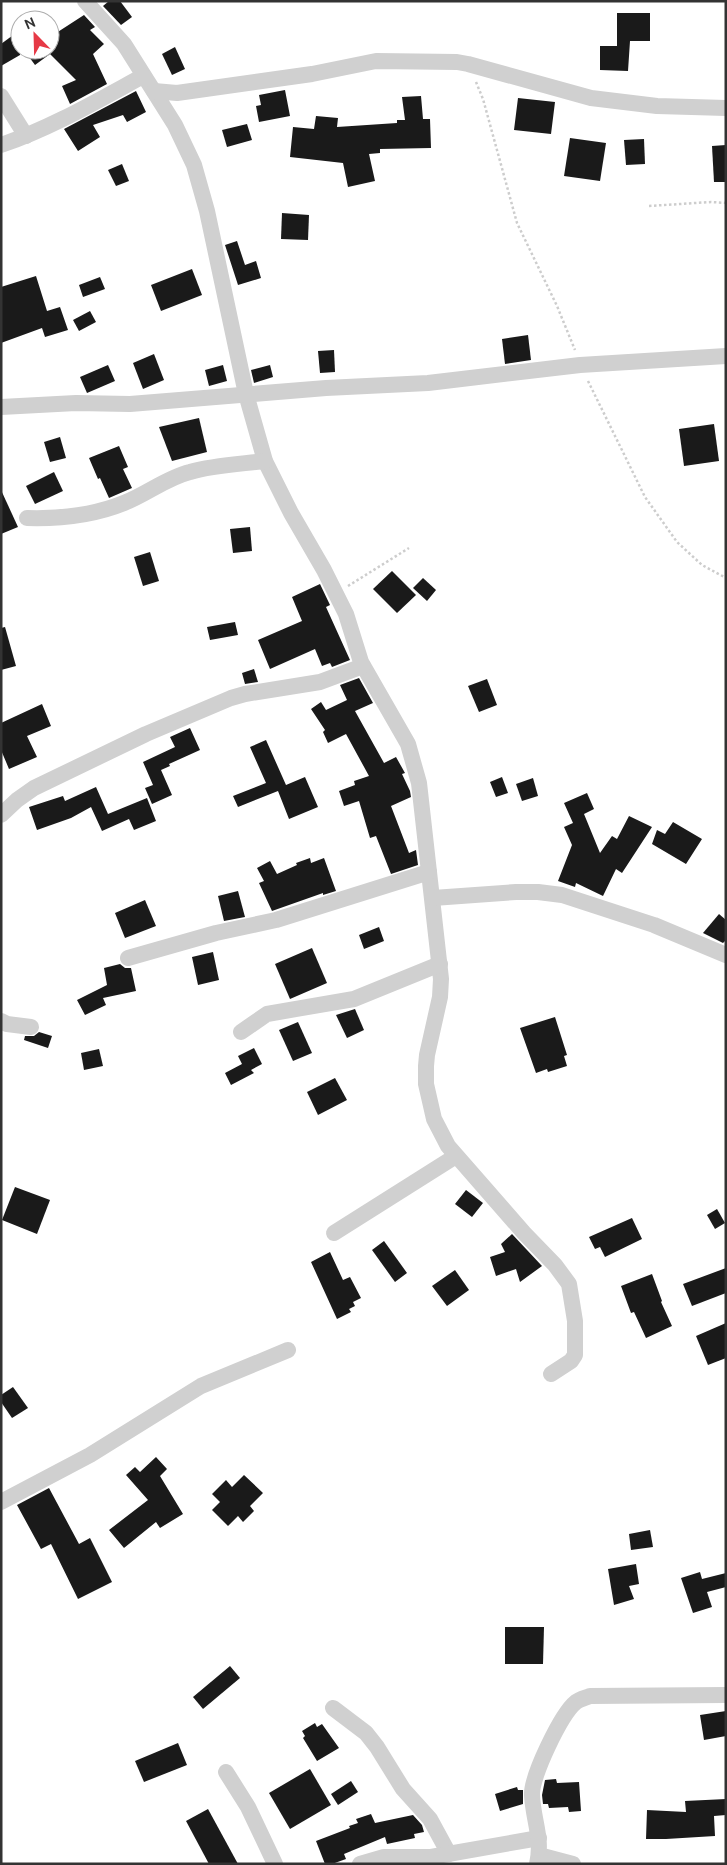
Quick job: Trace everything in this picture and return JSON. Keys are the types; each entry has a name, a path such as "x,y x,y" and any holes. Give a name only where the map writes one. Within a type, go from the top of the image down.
{"street":[{"path":"85,1 124,44 186,146 201,186 246,394 265,461 346,614 363,666 408,744 414,761 419,784 440,964 440,997 427,1055 426,1084 434,1120 443,1138 456,1156 567,1280 570,1287 575,1321 575,1356 571,1361 551,1374"},
{"path":"154,91 177,93 312,74 376,61 468,64 591,98 657,106 726,108"},
{"path":"1,145 26,136 143,76"},
{"path":"1,96 26,136"},
{"path":"1,406 76,403 130,404 326,388 428,383 580,365 726,356"},
{"path":"27,518 64,518 104,510 126,503 155,486 189,472 265,461"},
{"path":"1,815 34,788 146,734 231,698 320,682 363,666"},
{"path":"128,958 276,920 429,872"},
{"path":"433,898 516,892 562,895 654,925 726,955"},
{"path":"241,1032 267,1014 354,999 440,964"},
{"path":"1,1021 7,1024 31,1027"},
{"path":"334,1233 456,1156"},
{"path":"1,1502 90,1455 201,1386 288,1350"},
{"path":"573,1864 538,1860 540,1838 533,1804 532,1788 546,1752 566,1713 577,1701 590,1696 726,1695"},
{"path":"333,1708 366,1733 403,1789 430,1818 449,1854"},
{"path":"226,1772 248,1807 275,1864"},
{"path":"360,1864 384,1857 431,1857 540,1838"}],"path":[{"path":"468,64 483,99 516,223 557,306 580,365 645,497 677,542 702,565 726,578"},
{"path":"649,206 711,202 726,203"},
{"path":"336,594 409,548"}],"building":[{"path":"109,1 120,1 132,17 121,25 103,6"},
{"path":"617,13 650,13 650,41 630,41 628,71 600,70 600,46 617,46"},
{"path":"84,15 95,27 90,30 104,44 93,54 107,84 70,104 62,86 76,80 56,60 60,60 60,31"},
{"path":"10,37 11,60 1,66 1,44"},
{"path":"175,47 185,69 172,75 162,54"},
{"path":"31,60 42,60 35,65"},
{"path":"285,90 290,116 259,122 256,106 261,105 259,95"},
{"path":"136,91 146,112 127,122 123,115 93,125 100,137 78,151 64,129"},
{"path":"421,96 423,119 430,119 431,148 380,149 380,153 369,154 375,181 348,187 343,163 290,157 293,127 314,129 316,116 338,118 337,127 397,123 397,120 405,120 402,97"},
{"path":"518,98 555,102 551,134 514,130"},
{"path":"247,124 252,140 227,147 222,130"},
{"path":"570,138 606,143 600,181 564,176"},
{"path":"644,139 645,164 626,165 624,140"},
{"path":"726,145 726,182 714,182 712,146"},
{"path":"122,164 129,181 116,186 108,170"},
{"path":"282,213 309,215 308,240 281,239"},
{"path":"237,241 245,265 256,261 261,278 238,285 225,245"},
{"path":"192,269 202,295 161,311 151,285"},
{"path":"36,276 47,311 60,307 68,330 45,337 42,328 1,343 1,287"},
{"path":"100,277 105,289 83,297 79,285"},
{"path":"90,311 96,322 79,331 73,320"},
{"path":"528,335 531,360 505,364 502,339"},
{"path":"334,350 335,372 320,373 318,351"},
{"path":"154,354 164,380 143,389 133,363"},
{"path":"108,365 115,381 87,393 80,377"},
{"path":"223,365 227,381 209,386 205,370"},
{"path":"270,365 273,377 254,383 251,370"},
{"path":"199,418 207,452 172,461 159,427"},
{"path":"714,424 719,461 684,466 679,429"},
{"path":"60,437 66,458 50,462 44,442"},
{"path":"119,446 128,467 123,469 132,488 109,498 89,458"},
{"path":"54,472 63,491 35,504 26,486"},
{"path":"1,490 18,527 1,534"},
{"path":"250,527 252,551 233,553 230,529"},
{"path":"150,552 159,581 143,586 134,557"},
{"path":"392,571 416,595 397,613 373,589"},
{"path":"423,578 436,590 427,601 413,588"},
{"path":"320,584 330,605 326,607 350,660 332,667 330,663 322,666 315,649 270,669 258,640 302,621 292,597"},
{"path":"235,622 238,635 210,640 207,627"},
{"path":"5,627 16,666 1,670 1,628"},
{"path":"254,669 258,682 245,684 242,673"},
{"path":"359,678 373,703 355,711 384,763 396,757 405,773 402,774 411,797 391,806 409,853 416,850 418,865 391,874 376,836 370,838 359,801 344,806 339,791 355,785 354,781 369,776 346,734 328,743 323,732 325,730 311,709 321,702 326,710 347,700 340,685"},
{"path":"487,679 497,705 479,712 468,686"},
{"path":"42,704 51,726 27,736 37,757 9,769 1,750 1,723"},
{"path":"190,728 200,750 169,764 170,766 161,770 172,795 152,804 145,788 153,785 143,762 175,747 170,737"},
{"path":"266,740 286,785 305,777 318,807 289,819 278,791 238,807 233,796 266,783 250,747"},
{"path":"502,777 508,793 496,797 490,782"},
{"path":"533,778 538,796 522,801 516,784"},
{"path":"96,787 108,814 147,798 156,821 134,830 129,819 102,831 91,807 71,818 37,830 29,807 63,796 65,801"},
{"path":"587,793 594,809 584,814 600,853 612,836 617,839 629,816 652,827 622,873 616,869 603,896 576,883 575,887 558,881 572,845 564,827 573,823 564,803"},
{"path":"673,822 702,839 686,864 652,844 657,830 665,834"},
{"path":"310,858 311,863 324,858 336,891 323,895 323,893 272,911 259,883 264,881 257,868 270,861 277,874 297,865 296,863"},
{"path":"238,891 245,917 224,921 218,896"},
{"path":"145,900 156,926 125,938 115,913"},
{"path":"719,914 726,920 726,940 723,943 703,933"},
{"path":"379,927 384,941 364,949 359,935"},
{"path":"312,948 327,983 290,999 275,964"},
{"path":"213,952 219,980 198,985 192,957"},
{"path":"120,964 125,968 131,968 136,991 103,998 106,1005 85,1015 77,1000 107,985 104,968"},
{"path":"355,1009 364,1030 347,1038 336,1015"},
{"path":"555,1017 567,1055 564,1056 567,1066 548,1072 547,1069 536,1073 520,1028"},
{"path":"298,1022 312,1053 293,1061 279,1030"},
{"path":"39,1032 52,1036 48,1048 24,1040 25,1036 34,1036"},
{"path":"254,1048 262,1064 251,1070 254,1073 231,1085 225,1073 242,1064 238,1056"},
{"path":"99,1049 103,1066 84,1070 81,1053"},
{"path":"335,1078 347,1100 318,1115 307,1092"},
{"path":"15,1187 50,1200 37,1234 2,1220"},
{"path":"466,1190 483,1203 472,1217 455,1204"},
{"path":"717,1209 725,1223 715,1229 707,1215"},
{"path":"632,1218 642,1239 605,1257 600,1247 595,1249 589,1237"},
{"path":"512,1234 542,1266 520,1282 516,1269 496,1276 490,1257 505,1252 501,1244"},
{"path":"384,1241 407,1273 395,1282 372,1250"},
{"path":"330,1252 343,1280 350,1277 361,1298 353,1302 355,1306 349,1309 351,1312 337,1319 311,1262"},
{"path":"726,1268 726,1293 692,1306 683,1284"},
{"path":"455,1270 469,1290 447,1306 432,1286"},
{"path":"652,1274 661,1302 672,1326 646,1338 634,1312 631,1313 621,1286"},
{"path":"726,1323 726,1358 708,1365 696,1336"},
{"path":"13,1387 28,1408 12,1418 1,1402 1,1395"},
{"path":"156,1457 167,1469 160,1476 183,1514 160,1528 156,1522 124,1548 109,1530 148,1500 126,1475 135,1467 140,1472"},
{"path":"244,1475 263,1493 250,1506 254,1511 243,1522 238,1516 228,1526 212,1510 220,1502 212,1494 226,1480 232,1487"},
{"path":"49,1488 79,1544 90,1538 112,1582 78,1599 51,1544 41,1549 17,1505"},
{"path":"650,1530 653,1547 631,1550 629,1534"},
{"path":"636,1564 639,1584 629,1586 634,1599 614,1605 608,1569"},
{"path":"700,1572 702,1579 726,1573 726,1587 707,1592 712,1607 693,1613 681,1578"},
{"path":"505,1627 544,1627 543,1664 505,1664"},
{"path":"230,1666 240,1678 203,1709 193,1697"},
{"path":"726,1711 726,1736 704,1740 700,1715"},
{"path":"315,1723 317,1727 322,1724 339,1748 317,1761 303,1738 305,1736 302,1731"},
{"path":"178,1743 187,1765 144,1782 135,1761"},
{"path":"310,1769 331,1805 290,1829 269,1793"},
{"path":"556,1779 557,1783 579,1782 581,1811 569,1812 568,1807 549,1808 548,1804 543,1804 542,1795 545,1780"},
{"path":"351,1781 358,1792 338,1805 331,1794"},
{"path":"517,1787 518,1790 523,1790 523,1804 500,1811 495,1794"},
{"path":"726,1799 726,1815 714,1816 715,1836 646,1839 647,1810 686,1812 685,1801"},
{"path":"208,1809 238,1864 209,1864 186,1821"},
{"path":"371,1814 375,1823 413,1815 422,1825 424,1832 414,1834 415,1838 387,1844 385,1837 344,1854 346,1859 332,1864 325,1864 316,1841 350,1828 349,1826 358,1823 356,1819"}]}
